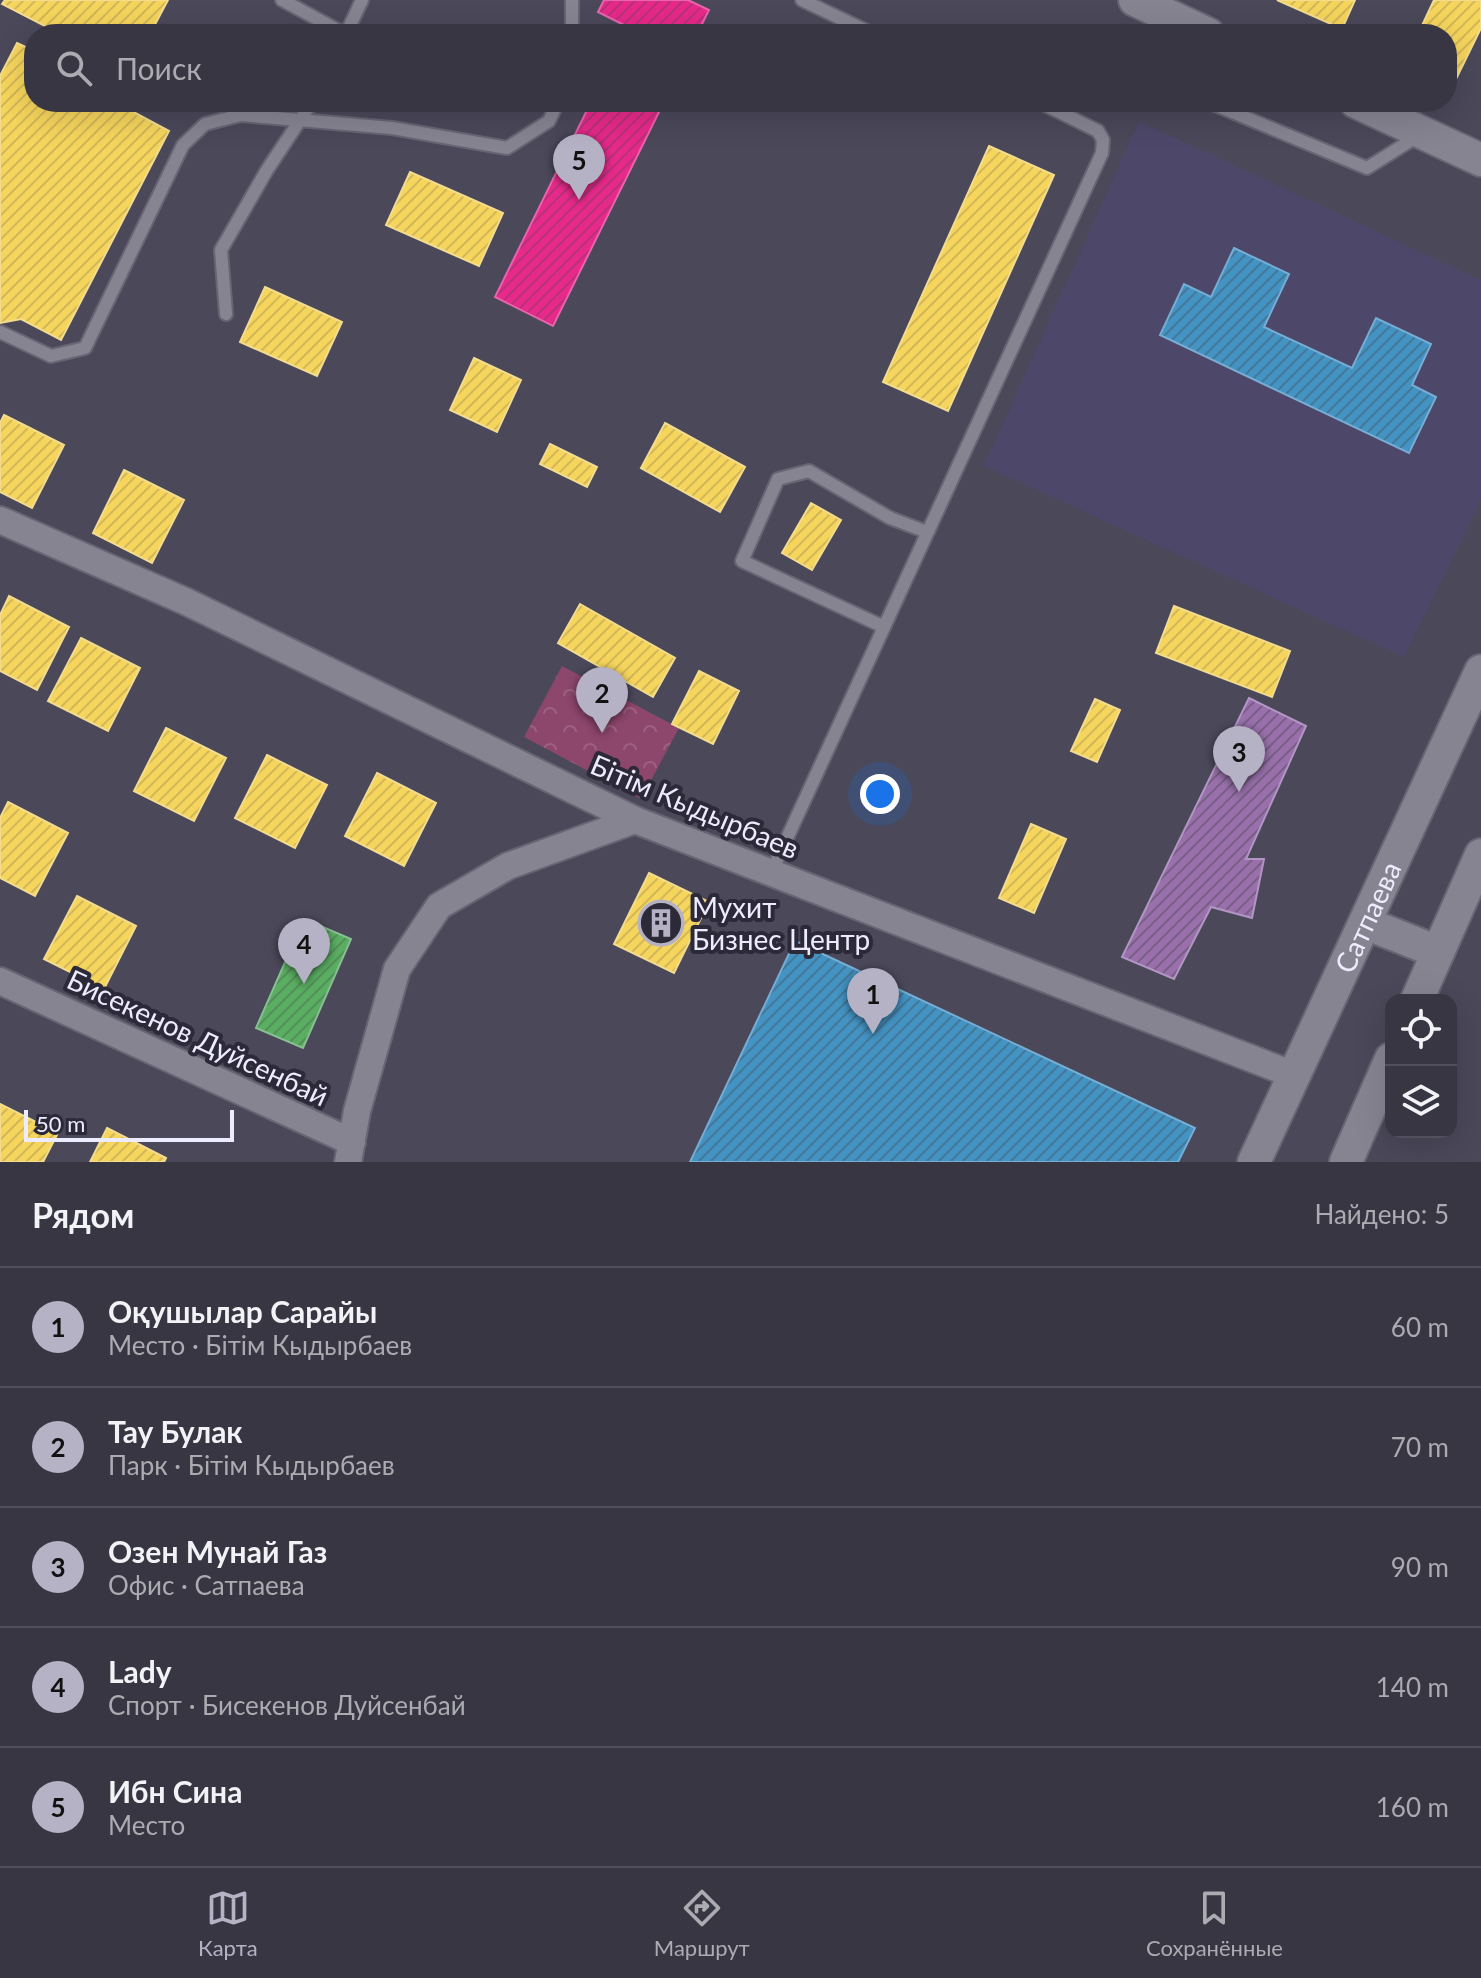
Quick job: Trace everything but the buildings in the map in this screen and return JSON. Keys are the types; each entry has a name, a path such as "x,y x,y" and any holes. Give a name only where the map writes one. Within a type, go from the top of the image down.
{"street":[{"path":"1135,0 1188,24"},
{"path":"1378,112 1481,160"},
{"name":"Бiтiм Кыдырбаев","path":"0,520 187,602 635,820 1294,1075"},
{"name":"Сатпаева","path":"1254,1162 1481,671"},
{"path":"350,1152 397,969 439,906 508,866 635,820"},
{"path":"1420,994 1481,855"},
{"path":"1365,923 1438,952"},
{"name":"Бисекенов Дуйсенбай","path":"0,981 350,1152"},
{"path":"1346,1162 1388,1066"}],"lane":[{"path":"282,0 327,24"},
{"path":"351,24 362,0"},
{"path":"572,0 572,24"},
{"path":"802,0 852,24"},
{"path":"226,314 221,250 267,170 307,112"},
{"path":"0,332 51,356 85,348 183,145 205,124 241,115 392,128 507,148 549,121 553,112"},
{"path":"771,873 1102,153 1103,140 1098,131 1059,112"},
{"path":"1232,112 1367,168 1423,133"},
{"path":"884,627 742,561 778,479 809,471 890,518 927,532"}],"shaded area":[{"path":"1139,121 1481,280 1481,500 1404,657 984,466"}],"green space":[{"path":"562,666 679,728 641,799 524,737"}],"place":[{"name":"Ибн Сина","path":"579,200"},
{"name":"Тау Булак","path":"602,733"},
{"name":"Озен Мунай Газ","path":"1239,792"},
{"name":"Мухит Бизнес Центр","path":"661,923"},
{"name":"Lady","path":"304,984"},
{"name":"Оқушылар Сарайы","path":"873,1034"}]}
